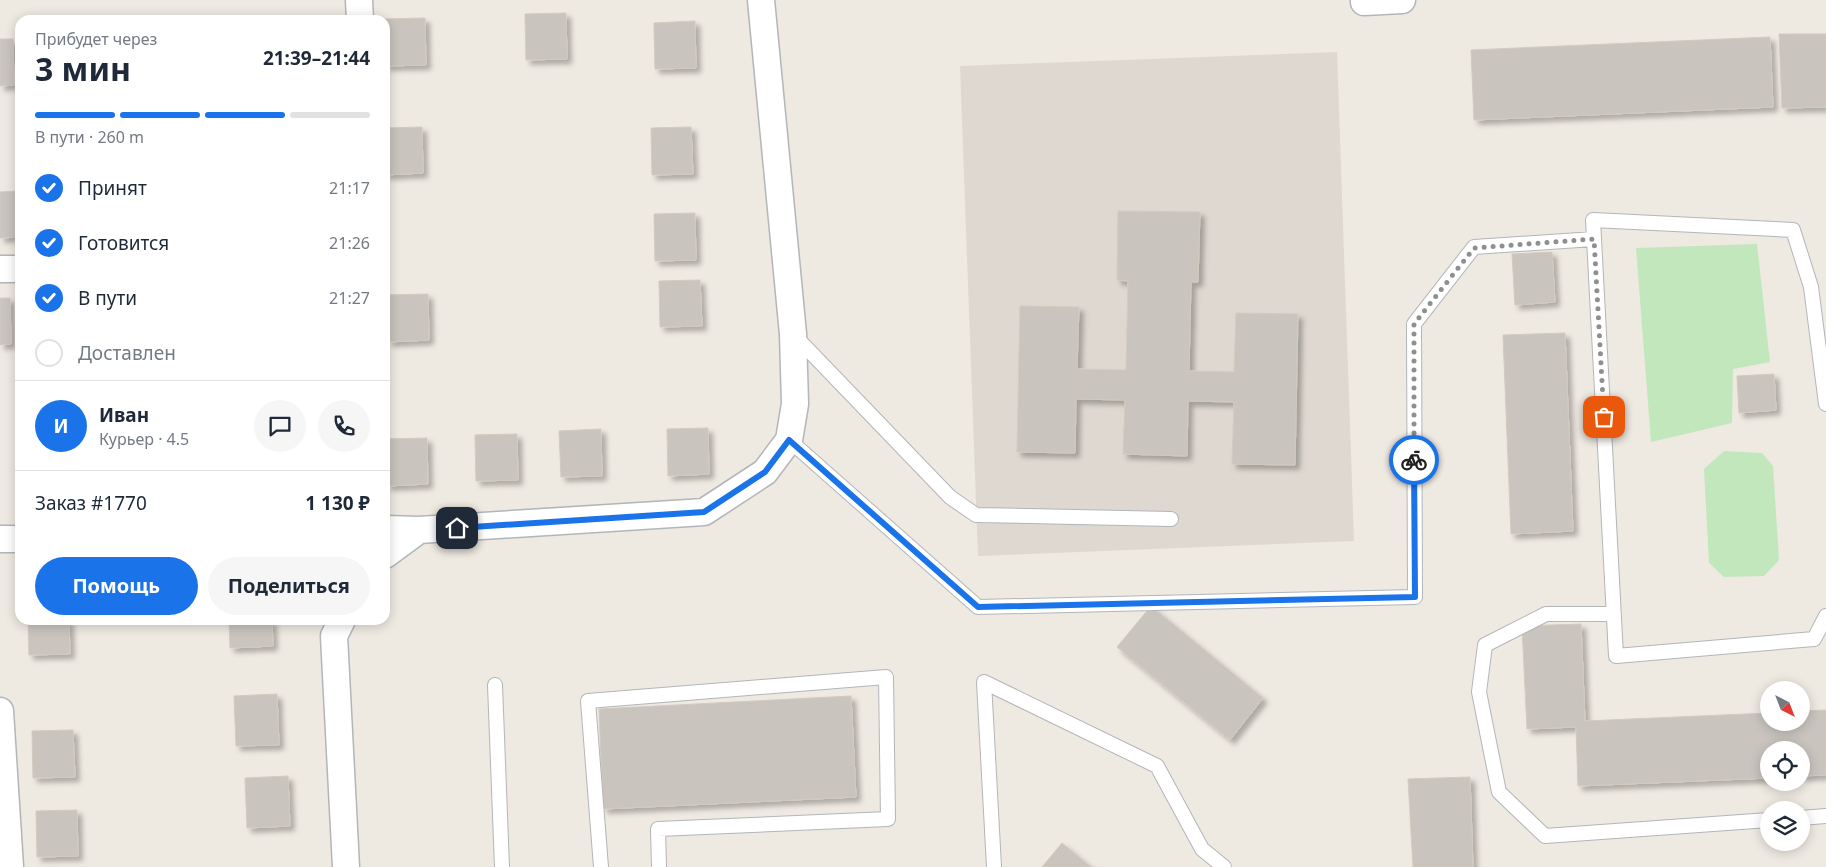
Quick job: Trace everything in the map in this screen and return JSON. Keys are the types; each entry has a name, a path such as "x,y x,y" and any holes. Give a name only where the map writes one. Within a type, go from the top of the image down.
{"street":[{"path":"359,0 360,15"},
{"path":"390,529 419,530 704,512 765,472 789,440 795,404 793,334 761,0"},
{"path":"1364,2 1402,0"},
{"path":"0,269 15,269"},
{"path":"390,551 419,530"},
{"path":"0,540 15,539"},
{"path":"340,625 334,636 346,867"},
{"path":"0,711 10,867"}],"lane":[{"path":"1826,404 1810,287 1793,230 1593,220 1616,656 1814,639 1826,616"},
{"path":"789,440 978,607 1415,597 1414,324 1474,248 1594,239"},
{"path":"793,334 950,497 976,515 1172,519"},
{"path":"1614,614 1546,614 1486,645 1479,692 1499,792 1545,836 1760,821"},
{"path":"601,867 588,701 886,677 888,819 658,829 659,867"},
{"path":"994,867 984,682 1157,766 1202,849 1224,867"},
{"path":"495,685 502,867"},
{"path":"1810,817 1826,816"}],"shaded area":[{"path":"1337,52 1354,541 978,556 960,66"}],"green space":[{"path":"1757,244 1770,362 1733,369 1732,423 1651,442 1636,248"},
{"path":"1724,451 1762,453 1773,466 1779,560 1764,576 1724,577 1709,563 1704,469"}],"building":[{"path":"566,13 567,59 526,60 525,14"},
{"path":"425,18 426,65 390,66 390,19"},
{"path":"695,21 696,68 655,69 654,23"},
{"path":"1779,34 1826,34 1826,107 1782,108"},
{"path":"1770,37 1773,107 1474,120 1471,50"},
{"path":"0,39 13,39 14,85 0,86"},
{"path":"422,127 423,173 390,175 390,128"},
{"path":"691,127 693,174 652,175 651,128"},
{"path":"15,191 15,237 0,238 0,192"},
{"path":"1118,211 1200,212 1198,282 1191,282 1189,371 1234,372 1236,313 1298,314 1295,465 1232,464 1234,402 1188,401 1187,456 1123,454 1125,400 1076,399 1075,453 1017,452 1020,306 1079,307 1077,369 1126,370 1128,281 1117,280"},
{"path":"695,213 696,260 655,261 654,214"},
{"path":"1552,252 1555,302 1515,305 1512,254"},
{"path":"700,280 702,326 660,327 659,281"},
{"path":"428,294 429,340 390,342 390,295"},
{"path":"0,298 10,298 11,344 0,345"},
{"path":"1565,333 1573,531 1511,534 1503,335"},
{"path":"1774,374 1776,410 1739,413 1737,376"},
{"path":"708,428 709,474 668,476 667,429"},
{"path":"601,429 602,476 561,477 559,431"},
{"path":"517,434 518,480 476,481 475,435"},
{"path":"427,438 428,484 390,486 390,439"},
{"path":"1151,606 1263,698 1230,740 1117,647"},
{"path":"1581,624 1585,721 1760,713 1760,731 1810,731 1810,711 1826,710 1826,775 1810,776 1810,741 1760,741 1760,778 1578,786 1576,727 1527,729 1522,626"},
{"path":"28,625 69,625 70,654 29,655"},
{"path":"229,625 272,625 273,646 230,648"},
{"path":"277,694 279,745 236,746 234,696"},
{"path":"851,696 856,797 603,809 599,709"},
{"path":"73,730 75,777 33,778 32,731"},
{"path":"288,776 290,826 247,828 245,778"},
{"path":"1470,777 1473,867 1413,867 1408,779"},
{"path":"77,810 78,856 37,857 36,811"},
{"path":"1062,843 1091,867 1042,867"}],"way so far":[{"path":"1414,460 1414,324 1474,248 1594,239 1604,417"}],"route":[{"path":"457,528 704,512 765,472 789,440 978,607 1415,597 1414,460"}]}
